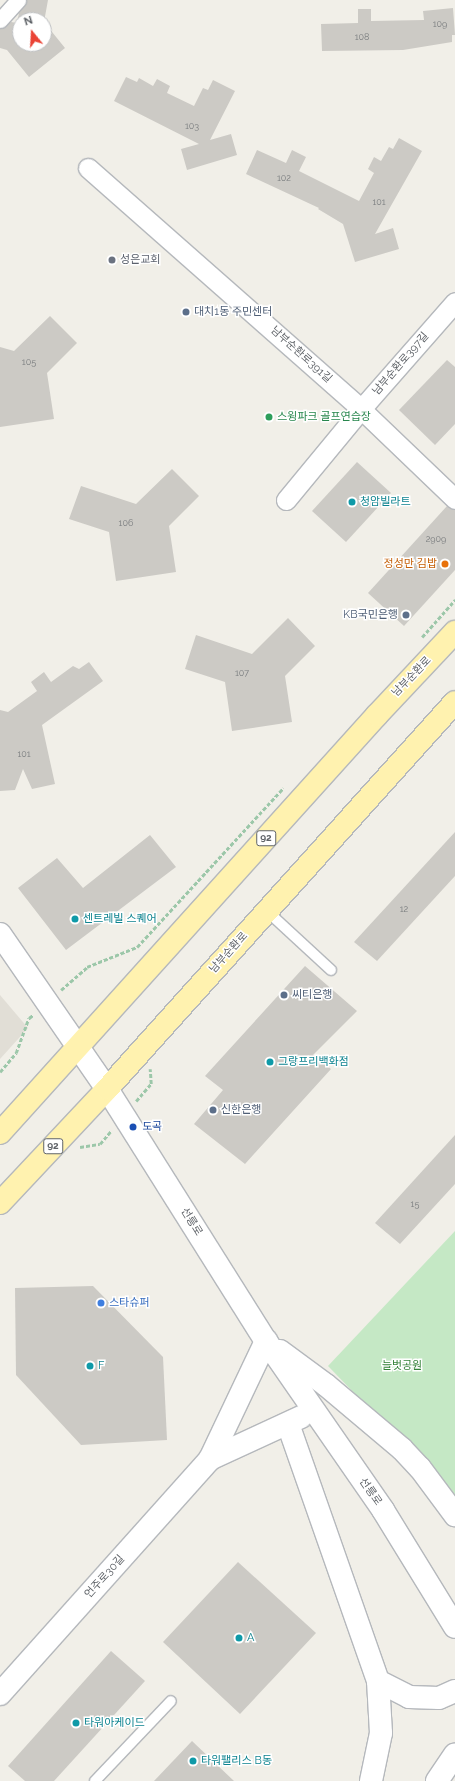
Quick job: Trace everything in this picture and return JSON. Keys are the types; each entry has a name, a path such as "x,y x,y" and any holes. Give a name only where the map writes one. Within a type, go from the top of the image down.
{"main road":[{"name":"남부순환로","path":"0,1133 377,715 455,632"},
{"name":"남부순환로","path":"0,1203 107,1089 455,702"}],"street":[{"path":"0,20 18,0"},
{"name":"남부순환로391길","path":"88,168 361,409 455,499"},
{"name":"남부순환로397길","path":"286,500 361,409 455,302"},
{"name":"선릉로","path":"0,934 79,1046 266,1340 383,1510 455,1626"},
{"path":"210,1459 266,1340 326,1385 402,1449 420,1468 455,1515"},
{"path":"210,1459 288,1424 314,1410"},
{"path":"288,1424 378,1681 381,1733 371,1781"},
{"name":"언주로30길","path":"0,1694 210,1459"},
{"path":"420,1468 455,1494"},
{"path":"378,1681 409,1697 439,1698 455,1691"},
{"path":"436,1781 455,1754"}],"lane":[{"path":"267,911 330,970"},
{"path":"95,1781 171,1701"}],"path":[{"path":"419,639 455,600"},
{"path":"0,1072 16,1053 29,1018 87,967 137,947 287,783"}],"shaded area":[{"path":"0,995 28,1028 0,1059"}],"green space":[{"name":"늘벗공원","path":"455,1231 455,1497 328,1366"}],"building":[{"path":"27,0 48,0 46,12 20,12"},
{"path":"453,8 455,35 452,35 452,42 403,50 322,51 321,24 358,23 358,9 371,9 371,21 424,20 423,11"},
{"path":"11,22 12,52 52,52 52,32 65,48 29,77 7,50 0,48 0,29"},
{"path":"126,77 137,82 139,78 153,86 157,79 170,86 167,93 194,106 203,88 208,90 213,80 235,91 210,140 231,134 237,155 187,170 181,149 199,144 114,101"},
{"path":"399,138 422,151 375,234 393,228 399,249 355,262 343,224 318,209 319,208 246,174 257,150 286,163 292,150 306,157 299,171 359,201 374,173 368,169 374,157 381,161 389,147 393,149"},
{"path":"50,316 77,343 47,373 54,419 0,427 0,347 14,351"},
{"path":"447,360 455,367 455,424 435,445 399,410"},
{"name":"청암빌라트","path":"357,462 391,493 346,542 312,511"},
{"path":"172,469 199,496 169,526 176,572 116,581 109,532 69,519 81,486 136,504"},
{"path":"447,506 455,510 455,570 404,626 368,593"},
{"path":"288,618 315,646 285,676 292,722 232,731 225,682 185,669 196,635 252,654"},
{"path":"89,662 103,681 42,725 55,784 32,789 23,769 15,790 0,791 0,710 8,712 37,691 31,682 44,672 51,682 73,666 79,669"},
{"path":"455,832 455,876 377,961 354,942"},
{"name":"센트레빌 스퀘어","path":"150,835 176,867 66,950 18,888 57,858 83,888"},
{"name":"그랑프리백화점","path":"305,966 357,1011 313,1055 331,1069 245,1164 194,1124 223,1090 205,1076"},
{"path":"455,1135 455,1184 400,1244 375,1223"},
{"name":"F","path":"93,1286 163,1357 167,1440 81,1445 16,1375 15,1288"},
{"name":"A","path":"238,1562 316,1633 240,1714 163,1642"},
{"name":"타워아케이드","path":"111,1651 145,1681 54,1781 25,1781 8,1766"},
{"name":"타워팰리스 B동","path":"192,1741 234,1781 154,1781"}],"place":[{"name":"성은교회","path":"112,260"},
{"name":"대치1동 주민센터","path":"186,312"},
{"name":"스윙파크 골프연습장","path":"269,417"},
{"name":"청암빌라트","path":"352,502"},
{"name":"정성만 김밥","path":"445,564"},
{"name":"KB국민은행","path":"406,615"},
{"name":"센트레빌 스퀘어","path":"75,919"},
{"name":"씨티은행","path":"284,995"},
{"name":"그랑프리백화점","path":"270,1062"},
{"name":"신한은행","path":"213,1110"},
{"name":"도곡","path":"133,1127"},
{"name":"스타슈퍼","path":"101,1303"},
{"name":"F","path":"90,1366"},
{"name":"A","path":"239,1638"},
{"name":"타워아케이드","path":"76,1723"},
{"name":"타워팰리스 B동","path":"193,1761"}]}
